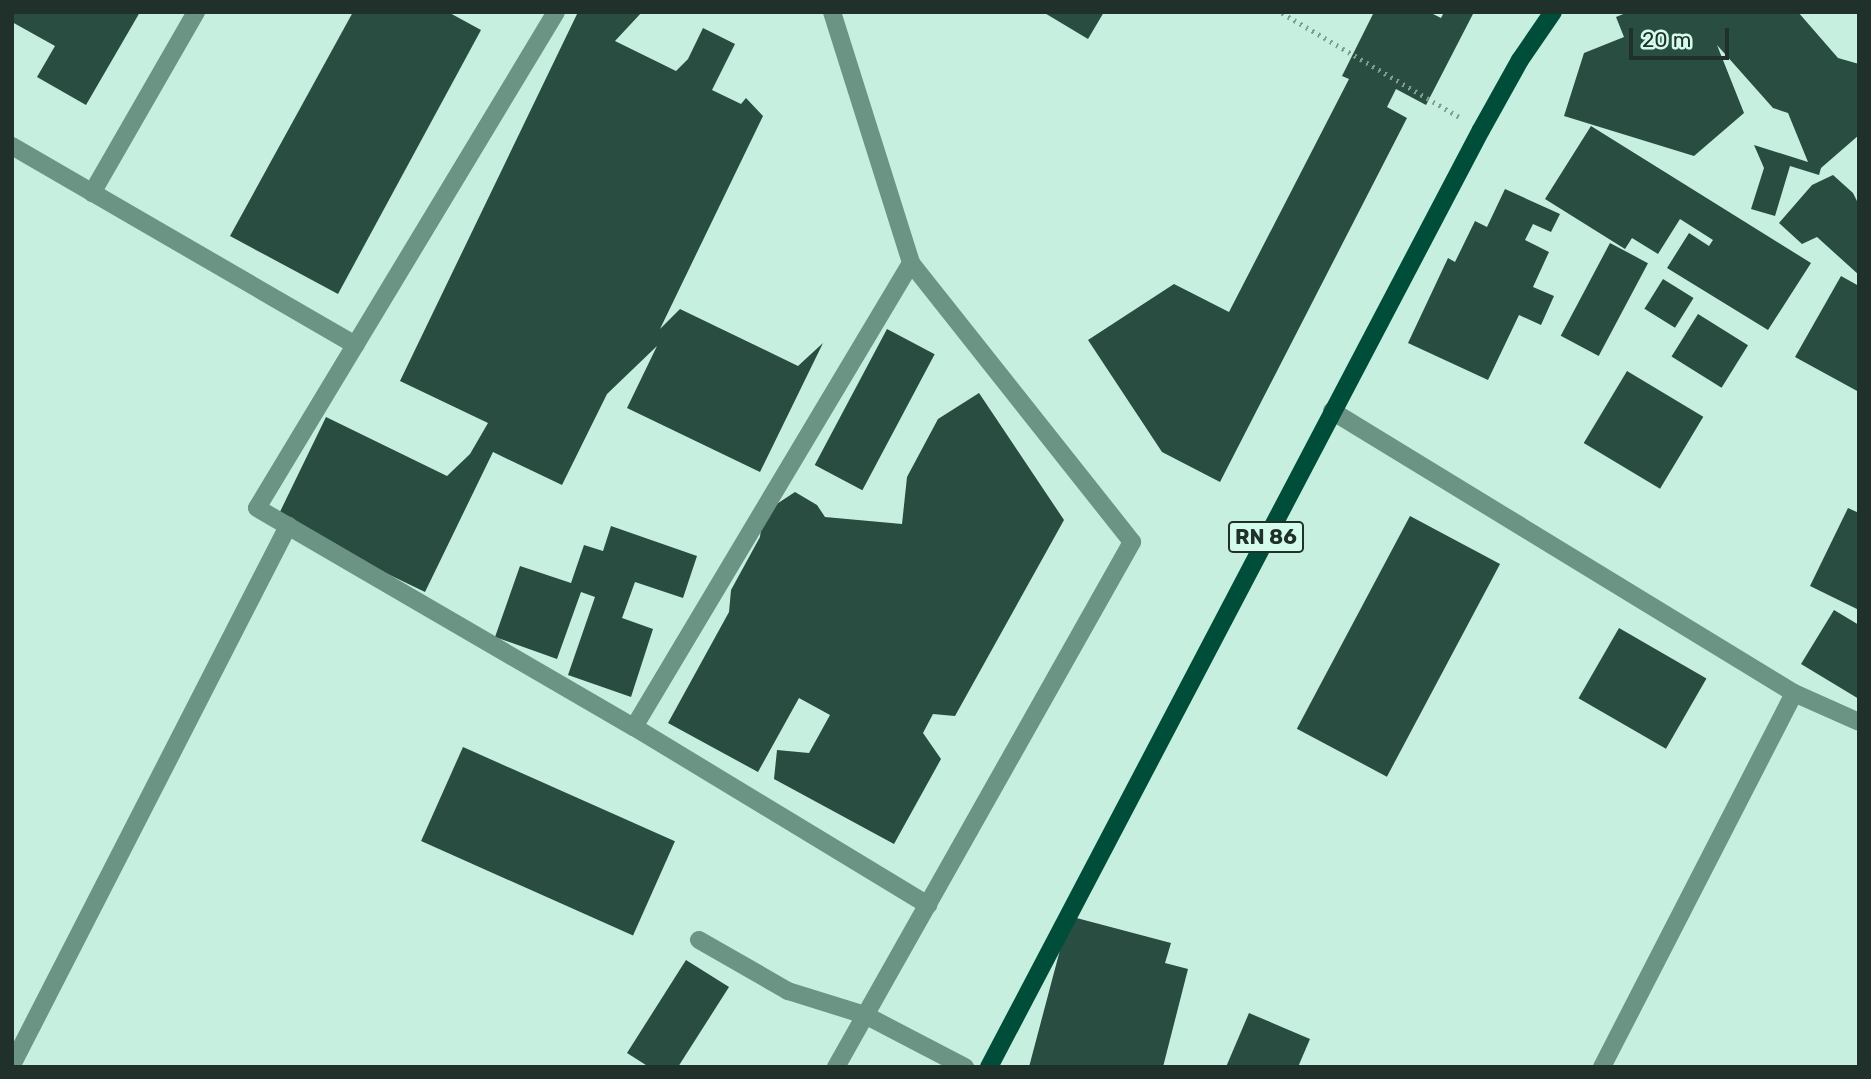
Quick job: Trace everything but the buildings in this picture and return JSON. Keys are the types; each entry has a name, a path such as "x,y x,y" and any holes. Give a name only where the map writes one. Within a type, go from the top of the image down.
{"main road":[{"name":"RN 86","path":"989,1067 1480,130 1520,60 1553,12"}],"street":[{"path":"92,192 196,12"},
{"path":"556,12 257,508 634,727 928,905"},
{"path":"832,12 911,263 1132,542 836,1067"},
{"path":"12,146 355,345"},
{"path":"634,727 911,263"},
{"path":"1332,411 1794,693 1859,722"},
{"path":"12,1065 288,526"},
{"path":"1602,1067 1794,693"},
{"path":"699,940 788,991 865,1015 965,1067"}],"path":[{"path":"1282,13 1480,130"}]}
